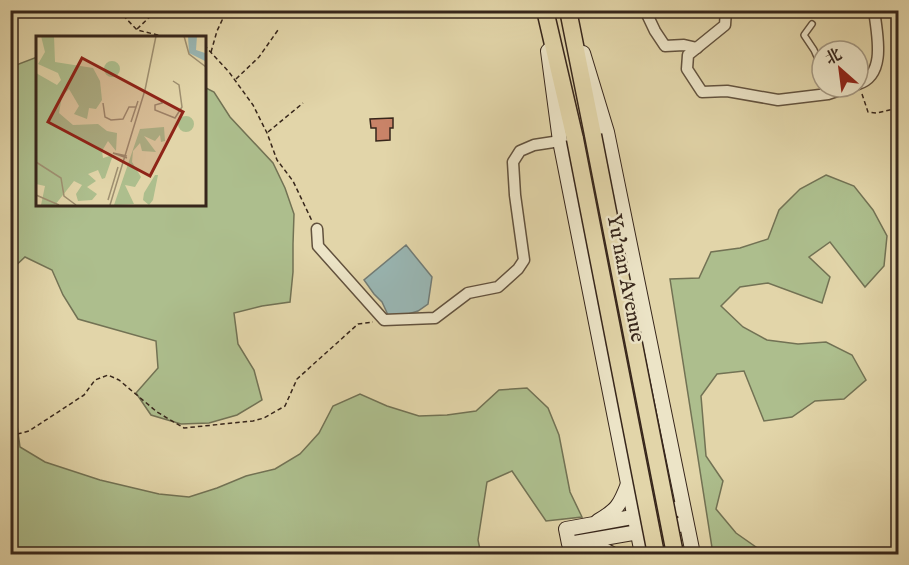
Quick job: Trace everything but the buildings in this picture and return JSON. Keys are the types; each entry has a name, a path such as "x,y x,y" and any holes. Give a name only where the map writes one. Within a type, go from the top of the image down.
{"highway":[{"name":"Yu'nan Avenue","path":"544,10 568,140 656,555"},
{"name":"Yu'nan Avenue","path":"569,10 675,555"}],"main road":[{"path":"569,10 607,132 693,555"},
{"path":"568,140 642,555"},
{"path":"593,524 612,513 622,501 628,484"},
{"path":"684,508 566,529 569,544 687,524"},
{"path":"581,543 602,549 612,555"}],"street":[{"path":"645,10 665,46 684,45 697,48"},
{"path":"726,10 725,26 688,56 687,69 702,92 727,91 778,100 810,93"},
{"path":"870,77 876,70 879,45 874,10"},
{"path":"317,229 318,246 384,320 435,318 468,293 498,287 518,270 524,260 513,162 520,151 534,145 568,140"}],"lane":[{"path":"810,44 804,35 812,24"}],"path":[{"path":"118,10 137,30 162,36"},
{"path":"137,30 157,10"},
{"path":"211,52 225,10"},
{"path":"803,10 812,24"},
{"path":"235,80 259,57 278,30"},
{"path":"206,47 229,72 253,105 267,132 277,160 293,181 317,229"},
{"path":"864,99 868,112 877,113 898,108"},
{"path":"267,132 303,103"},
{"path":"10,436 29,432 84,395 95,380 108,375 119,380 157,411 184,428 264,418 285,406 297,379 358,324 384,320"}],"green space":[{"path":"36,57 36,206 206,206 206,88 214,92 230,117 273,163 294,214 290,302 234,313 238,344 254,370 262,400 237,415 209,423 181,424 151,415 136,393 158,368 156,341 78,319 63,295 52,270 25,257 11,270 11,67"},
{"path":"826,175 854,186 873,210 887,236 884,266 865,287 830,242 809,257 830,277 822,303 768,283 740,287 721,306 743,327 767,340 798,344 826,342 852,355 866,380 844,399 815,401 792,417 764,421 744,371 717,374 701,396 706,456 723,481 716,509 736,533 766,554 713,554 670,279 699,278 711,252 740,248 768,239 779,210 800,189"},
{"path":"527,388 548,408 559,435 570,492 582,517 546,521 512,471 487,482 478,540 481,554 11,554 11,398 20,447 45,462 100,480 159,494 189,497 246,476 275,469 300,454 319,433 333,406 360,394 387,406 419,416 447,415 476,411 499,390"}],"water":[{"path":"406,245 432,277 428,304 418,311 395,318 388,315 382,302 364,280"}]}
